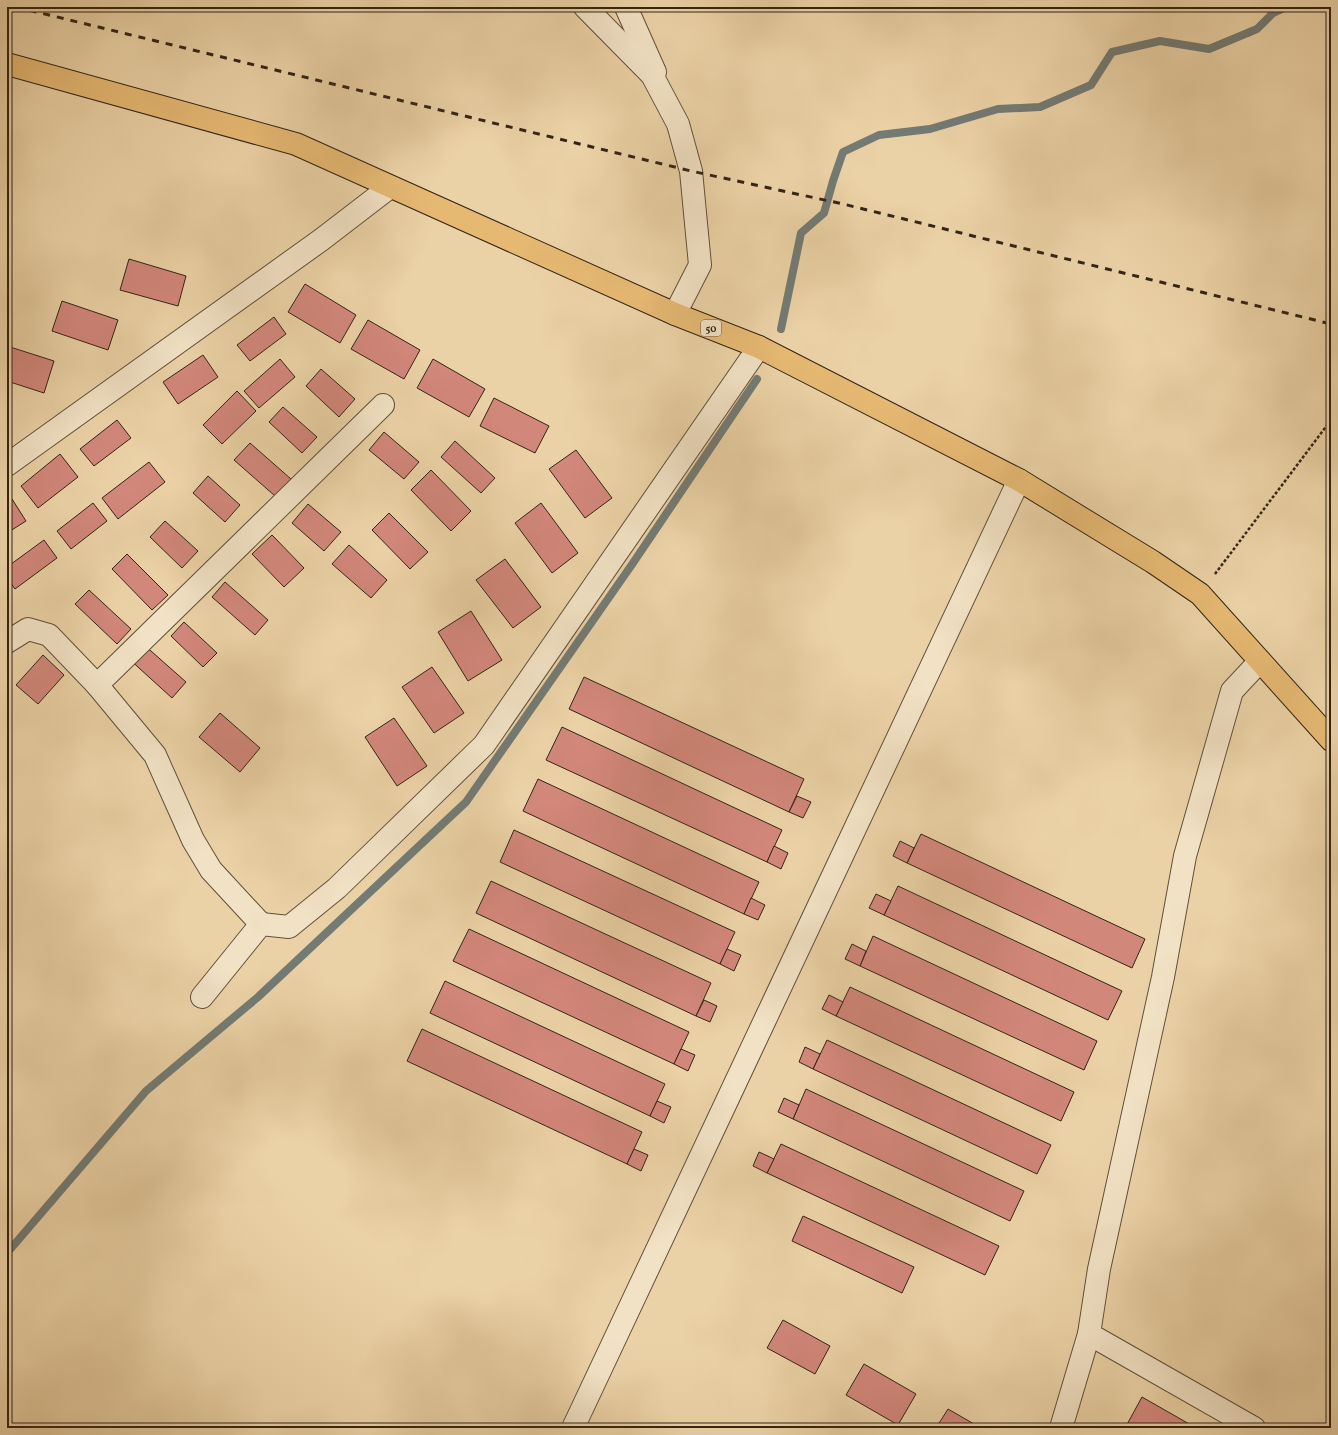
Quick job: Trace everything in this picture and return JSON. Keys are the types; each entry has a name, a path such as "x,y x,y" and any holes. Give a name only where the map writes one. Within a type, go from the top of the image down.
{"main road":[{"name":"50","path":"7,64 296,144 675,314 759,347 1019,480 1153,562 1200,594 1331,740"}],"street":[{"path":"585,7 652,75 678,124"},
{"path":"626,7 678,124 691,171 700,265 675,314"},
{"path":"7,465 308,249 390,187"},
{"path":"7,642 28,629 50,635 97,685 156,756 193,840 211,870 261,924 289,926 337,888 484,745 759,347"},
{"path":"97,685 383,405"},
{"path":"573,1428 1019,480"},
{"path":"1061,1428 1089,1334 1099,1269 1163,977 1185,856 1232,691 1260,661"},
{"path":"202,997 261,924"},
{"path":"1089,1334 1254,1428"}],"path":[{"path":"1200,594 1331,420"}],"building":[{"path":"129,259 186,276 178,306 120,290"},
{"path":"305,284 356,315 340,343 288,312"},
{"path":"62,301 118,320 108,350 52,331"},
{"path":"274,317 286,334 250,361 237,345"},
{"path":"368,320 420,350 404,379 351,349"},
{"path":"7,346 54,361 44,393 7,381"},
{"path":"203,355 218,377 178,404 163,382"},
{"path":"280,359 295,377 259,408 244,391"},
{"path":"433,359 485,389 469,417 417,388"},
{"path":"321,369 355,399 339,417 306,386"},
{"path":"237,391 256,411 222,444 203,425"},
{"path":"494,398 549,426 535,453 480,426"},
{"path":"283,407 317,437 302,453 269,422"},
{"path":"117,420 131,438 94,466 80,449"},
{"path":"384,432 419,462 404,479 369,450"},
{"path":"455,441 495,478 481,493 441,457"},
{"path":"250,443 291,479 275,496 234,460"},
{"path":"576,450 612,498 585,518 549,469"},
{"path":"60,454 78,477 38,508 21,486"},
{"path":"149,462 165,482 118,519 102,498"},
{"path":"431,470 471,511 451,531 411,490"},
{"path":"208,476 240,505 225,522 193,493"},
{"path":"12,499 26,521 7,533 7,502"},
{"path":"93,503 107,521 71,549 57,531"},
{"path":"541,503 578,553 552,573 515,523"},
{"path":"308,504 341,532 324,551 292,523"},
{"path":"389,513 428,552 410,569 372,530"},
{"path":"165,521 198,551 182,568 150,537"},
{"path":"272,535 304,568 284,587 252,554"},
{"path":"44,540 57,558 15,589 7,578 7,567"},
{"path":"349,545 387,580 371,598 332,564"},
{"path":"127,554 168,595 152,610 112,569"},
{"path":"505,559 541,607 513,628 476,580"},
{"path":"225,582 268,620 255,635 212,597"},
{"path":"89,590 131,629 117,644 75,604"},
{"path":"471,611 502,660 468,681 438,632"},
{"path":"184,622 217,653 203,667 171,636"},
{"path":"142,643 186,682 172,698 128,658"},
{"path":"43,655 64,675 38,704 16,685"},
{"path":"432,667 464,713 434,733 402,687"},
{"path":"584,677 804,779 789,812 569,709"},
{"path":"220,713 260,748 240,772 199,737"},
{"path":"394,718 427,766 397,786 365,737"},
{"path":"562,727 782,830 767,862 546,760"},
{"path":"538,779 759,882 744,914 523,811"},
{"path":"797,796 811,802 803,818 789,812"},
{"path":"514,830 735,932 720,964 500,862"},
{"path":"921,834 1145,939 1132,968 907,863"},
{"path":"900,841 914,848 907,863 893,856"},
{"path":"774,846 788,853 781,869 767,862"},
{"path":"491,881 711,983 696,1016 476,913"},
{"path":"898,886 1122,991 1108,1020 884,915"},
{"path":"876,894 891,901 884,915 869,908"},
{"path":"751,898 765,905 758,920 744,914"},
{"path":"469,929 689,1032 674,1064 453,961"},
{"path":"873,936 1097,1041 1084,1070 860,966"},
{"path":"852,944 866,951 860,966 845,959"},
{"path":"727,949 741,955 734,971 720,964"},
{"path":"445,981 665,1084 650,1116 430,1013"},
{"path":"850,987 1074,1092 1061,1121 836,1016"},
{"path":"829,995 843,1002 836,1016 822,1009"},
{"path":"704,1000 717,1006 710,1022 696,1016"},
{"path":"422,1029 642,1132 627,1164 407,1061"},
{"path":"827,1040 1051,1145 1037,1174 813,1069"},
{"path":"805,1047 820,1054 813,1069 799,1062"},
{"path":"681,1049 695,1055 688,1071 674,1064"},
{"path":"806,1089 1024,1191 1010,1221 793,1119"},
{"path":"784,1098 799,1105 793,1119 778,1112"},
{"path":"657,1101 671,1107 664,1123 650,1116"},
{"path":"781,1144 999,1246 985,1275 767,1173"},
{"path":"634,1149 648,1155 641,1171 627,1164"},
{"path":"759,1152 774,1159 767,1173 753,1166"},
{"path":"803,1216 914,1267 902,1293 792,1241"},
{"path":"783,1320 830,1346 815,1374 767,1348"},
{"path":"864,1364 916,1394 898,1425 846,1395"},
{"path":"1142,1397 1191,1425 1190,1428 1125,1428"},
{"path":"948,1409 981,1428 936,1428"}],"waterway":[{"path":"781,329 801,233 824,213 843,152 879,135 930,129 998,109 1040,107 1091,85 1112,52 1160,41 1209,49 1257,29 1273,13 1286,7"},
{"path":"7,1253 146,1091 258,997 466,802 633,563 757,379"}],"railway":[{"path":"16,7 691,171 843,204 1331,324"}]}
